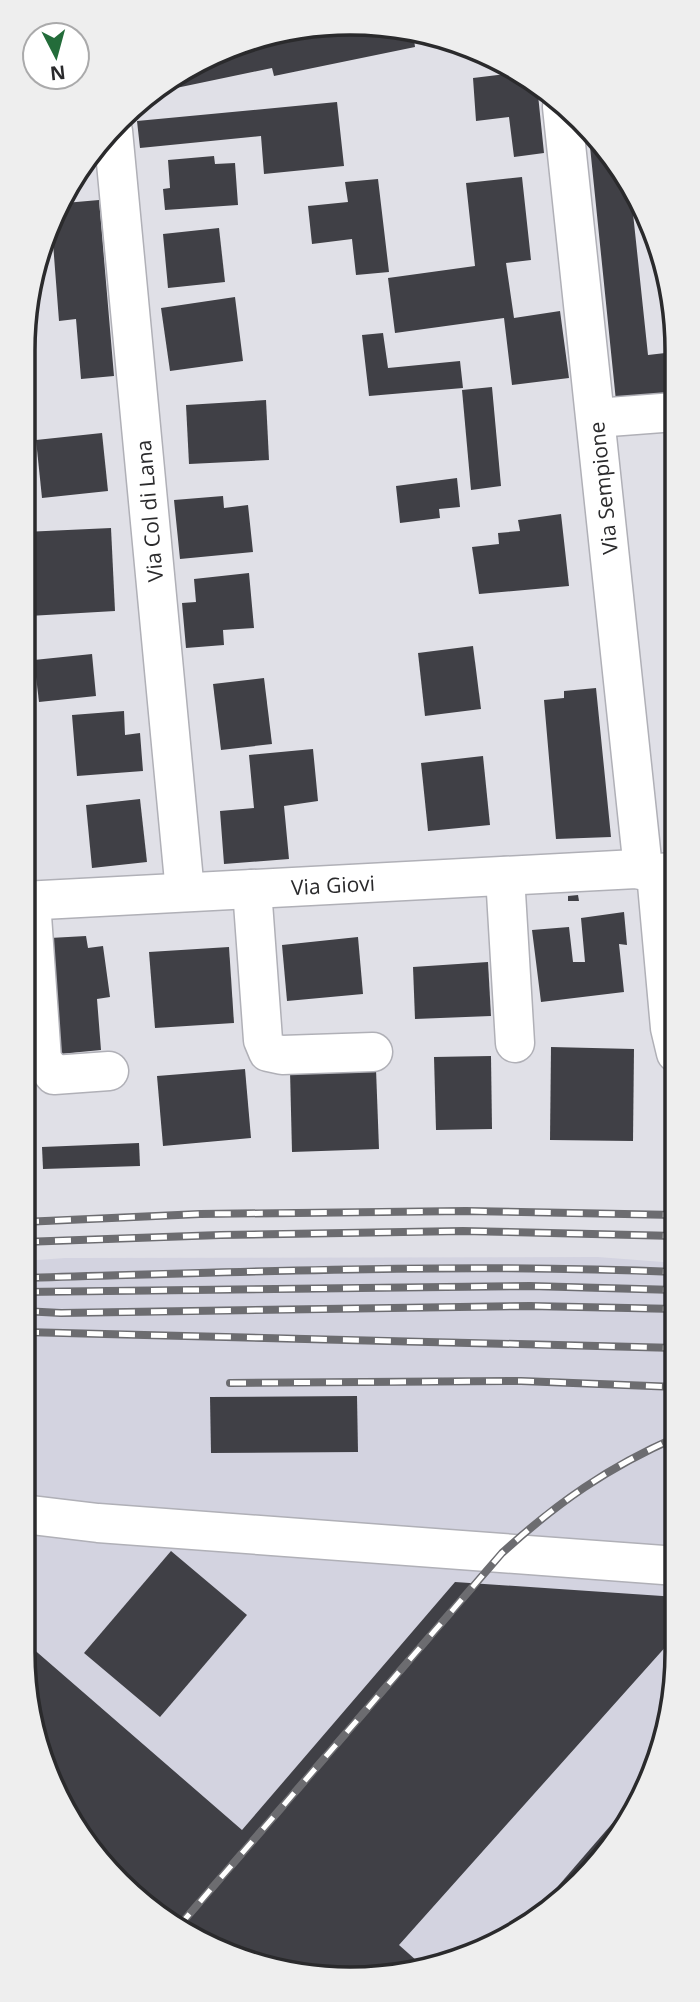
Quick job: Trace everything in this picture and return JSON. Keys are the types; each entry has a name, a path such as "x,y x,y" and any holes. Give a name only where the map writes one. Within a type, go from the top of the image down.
{"street":[{"name":"Via Sempione","path":"563,118 596,418 658,872 665,963"},
{"name":"Via Col di Lana","path":"114,141 185,892"},
{"path":"596,418 665,413"},
{"name":"Via Giovi","path":"35,901 505,876 658,872"},
{"path":"505,876 515,1043"},
{"path":"252,889 263,1040 268,1052 282,1055 373,1052"},
{"path":"35,986 42,1060 54,1075 109,1071"},
{"path":"35,1515 98,1523 665,1565"}],"shaded area":[{"path":"598,1257 665,1262 665,1652 659,1713 641,1773 623,1810 587,1860 542,1902 489,1935 432,1956 371,1966 309,1964 249,1950 192,1925 142,1889 100,1844 77,1810 59,1773 41,1713 36,1673 35,1260"}],"building":[{"path":"350,35 414,42 415,47 274,76 272,68 175,88 229,59 289,41"},
{"path":"503,74 538,97 544,153 514,157 509,117 476,121 473,78"},
{"path":"337,102 344,166 264,174 261,136 140,148 137,121"},
{"path":"590,146 612,175 633,210 648,355 665,353 665,396 616,401"},
{"path":"214,156 215,164 235,163 238,205 165,210 163,189 170,188 168,160"},
{"path":"522,177 531,260 506,263 514,318 560,311 569,378 512,385 504,318 395,333 388,278 475,266 466,183"},
{"path":"378,179 389,272 356,275 352,239 312,244 308,206 348,202 345,182"},
{"path":"99,200 114,376 81,379 76,319 59,321 53,246 72,202"},
{"path":"219,228 225,282 168,288 163,234"},
{"path":"235,297 243,361 170,371 161,308"},
{"path":"383,333 388,368 460,361 463,388 369,396 362,335"},
{"path":"492,387 501,486 471,490 462,390"},
{"path":"266,400 269,460 189,464 186,405"},
{"path":"102,433 108,491 42,498 36,440"},
{"path":"457,478 460,507 439,509 440,518 400,523 396,486"},
{"path":"223,496 224,508 248,505 253,552 180,559 174,500"},
{"path":"561,514 569,586 479,594 472,547 499,544 498,533 520,531 518,520"},
{"path":"111,528 115,611 35,616 35,531"},
{"path":"249,573 254,628 223,630 224,645 186,648 182,603 196,602 194,579"},
{"path":"473,646 481,709 425,716 418,653"},
{"path":"92,654 96,696 39,702 35,660"},
{"path":"264,678 272,744 221,750 213,684"},
{"path":"596,688 611,837 556,839 544,700 564,698 564,691"},
{"path":"124,711 125,735 140,733 143,771 77,776 72,715"},
{"path":"313,749 318,801 284,806 289,859 224,864 220,811 254,808 249,755"},
{"path":"483,756 490,825 428,831 421,763"},
{"path":"140,799 147,862 92,868 86,805"},
{"path":"578,895 579,901 568,901 568,896"},
{"path":"624,912 627,945 619,944 624,992 541,1002 532,930 569,927 573,962 585,962 581,918"},
{"path":"86,936 88,948 103,946 110,997 97,999 101,1050 49,1055 50,938"},
{"path":"358,937 363,994 287,1001 282,945"},
{"path":"229,947 234,1023 155,1028 149,952"},
{"path":"488,962 491,1016 415,1019 413,967"},
{"path":"551,1047 634,1049 633,1141 550,1140"},
{"path":"491,1056 492,1129 436,1130 434,1057"},
{"path":"245,1069 251,1138 163,1146 157,1076"},
{"path":"376,1069 379,1149 292,1152 290,1071"},
{"path":"139,1143 140,1166 43,1169 42,1147"},
{"path":"357,1396 358,1452 211,1453 210,1397"},
{"path":"171,1551 247,1615 160,1717 84,1653"},
{"path":"455,1582 665,1596 665,1647 399,1945 416,1960 371,1966 329,1966 289,1961 229,1943 175,1914 127,1875 88,1827 59,1773 41,1713 35,1650 242,1830"},
{"path":"620,1814 587,1860 550,1896"}],"railway":[{"path":"35,1221 200,1214 466,1211 665,1215"},
{"path":"35,1242 463,1231 665,1236"},
{"path":"35,1278 432,1268 665,1272"},
{"path":"35,1292 530,1286 665,1290"},
{"path":"35,1312 530,1306 665,1309"},
{"path":"35,1332 665,1348"},
{"path":"230,1383 521,1381 665,1387"},
{"path":"184,1920 502,1553 563,1502 628,1461 665,1443"}]}
